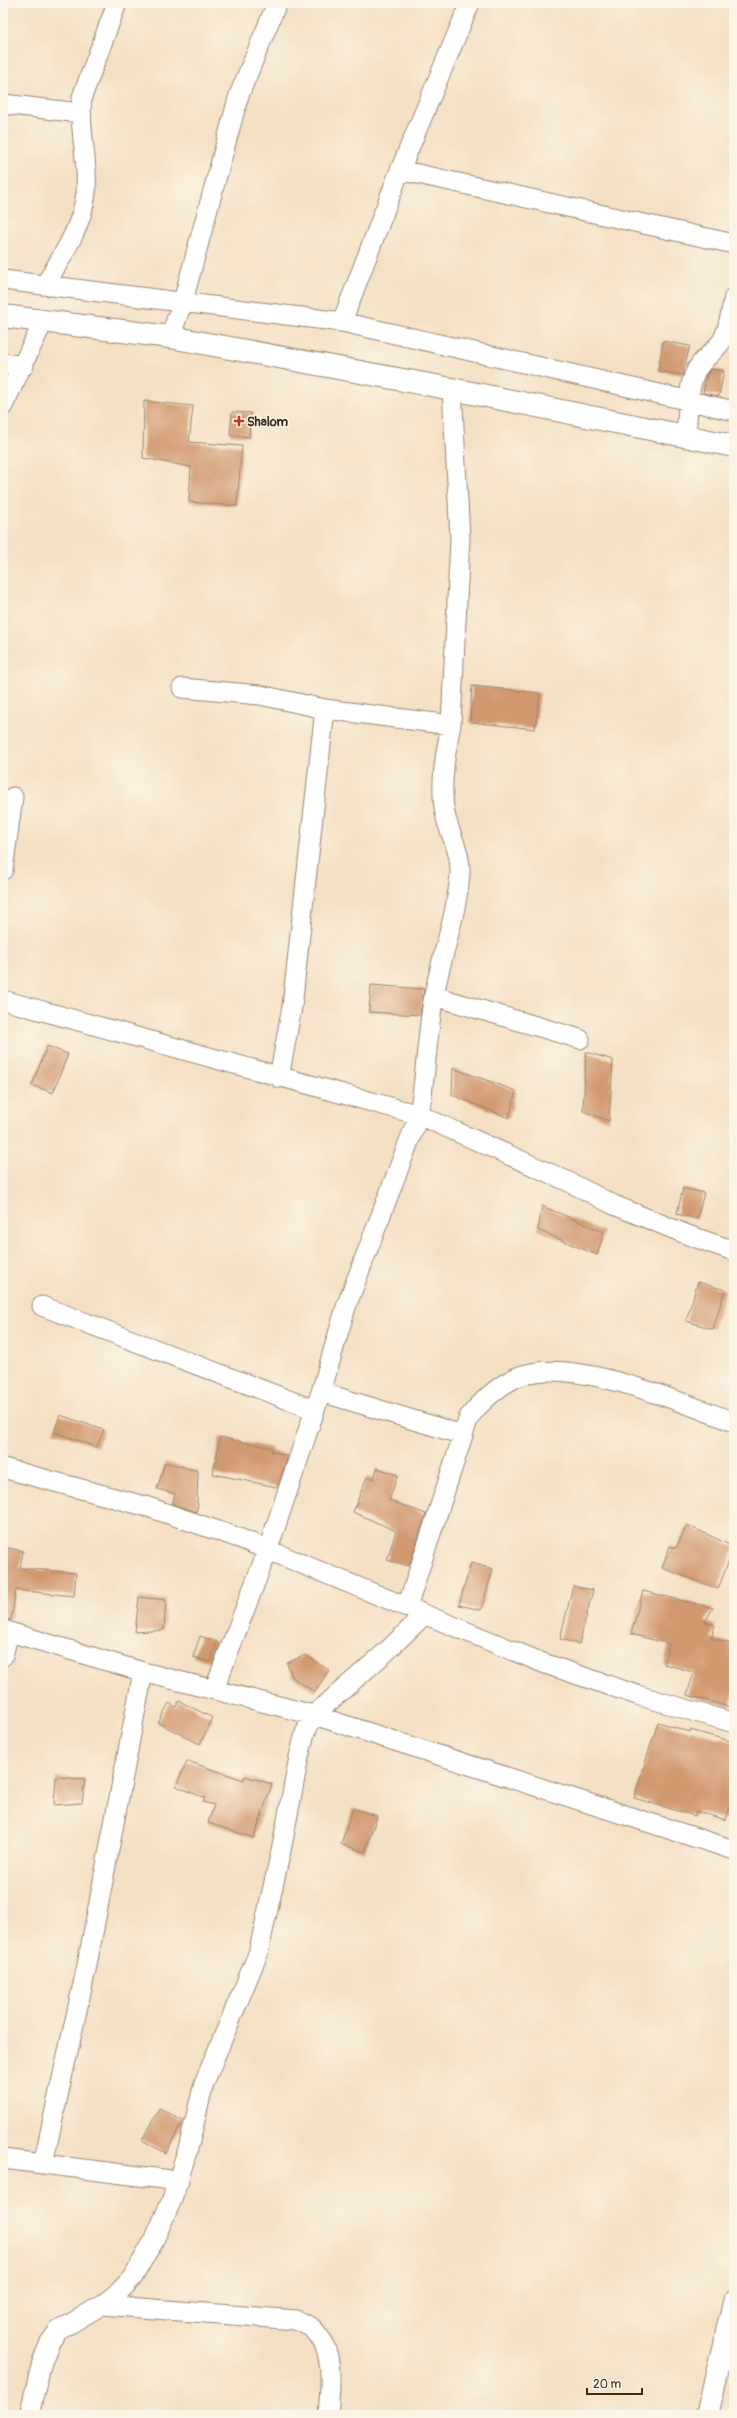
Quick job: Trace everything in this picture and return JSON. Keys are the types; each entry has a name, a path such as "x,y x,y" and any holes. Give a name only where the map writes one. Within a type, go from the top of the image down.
{"main road":[{"path":"3,316 170,337 452,389 734,446"},
{"path":"707,2415 730,2339 734,2302"}],"street":[{"path":"45,285 78,226 83,210 86,179 80,114 82,97 117,3"},
{"path":"170,337 183,301 239,95 277,3"},
{"path":"342,322 400,170 470,3"},
{"path":"3,104 80,114"},
{"path":"400,170 734,244"},
{"path":"3,280 183,301 342,322 734,411"},
{"path":"686,436 689,402 694,374 701,362 714,352 723,338 734,297"},
{"path":"3,406 24,366 44,320"},
{"path":"3,363 24,366"},
{"path":"214,1690 268,1549 321,1392 346,1307 419,1115 425,1082 434,996 458,891 460,872 458,853 443,801 447,744 451,725 460,538 452,389"},
{"path":"182,688 260,695 325,709 451,725"},
{"path":"279,1078 292,1007 325,709"},
{"path":"3,870 13,797"},
{"path":"434,996 580,1039"},
{"path":"3,1000 279,1078 419,1115 567,1181 614,1205 688,1235 734,1251"},
{"path":"42,1306 315,1410"},
{"path":"407,1607 469,1417 480,1403 515,1378 540,1372 569,1373 610,1380 734,1422"},
{"path":"321,1392 463,1435"},
{"path":"3,1468 148,1507 268,1549 424,1615 563,1670 734,1724"},
{"path":"30,2415 42,2362 50,2342 58,2331 102,2305 120,2292 133,2277 154,2240 179,2181 204,2083 258,1954 305,1733 314,1715 424,1615"},
{"path":"3,1656 6,1631 143,1672 314,1715 734,1850"},
{"path":"43,2164 86,1970 143,1672"},
{"path":"3,2159 179,2181"},
{"path":"102,2305 296,2320 312,2329 325,2348 330,2371 328,2415"}],"building":[{"path":"663,341 690,346 682,375 658,371"},
{"path":"711,369 724,371 719,396 703,393 707,374"},
{"path":"144,401 193,406 189,442 242,446 237,506 189,502 191,467 143,458"},
{"path":"232,412 251,413 249,437 230,435"},
{"path":"472,686 540,693 535,729 470,722"},
{"path":"371,985 424,989 420,1015 369,1012"},
{"path":"47,1046 68,1054 53,1093 32,1085"},
{"path":"586,1052 613,1060 609,1121 583,1111"},
{"path":"453,1068 516,1091 509,1118 452,1095"},
{"path":"683,1188 704,1193 697,1219 677,1214"},
{"path":"542,1206 604,1232 597,1255 538,1230"},
{"path":"698,1282 725,1290 713,1329 686,1321"},
{"path":"60,1415 104,1430 97,1447 54,1432"},
{"path":"220,1437 272,1448 271,1451 288,1456 277,1487 213,1474"},
{"path":"165,1462 198,1471 198,1504 196,1512 172,1504 175,1494 157,1489"},
{"path":"377,1468 398,1475 389,1500 426,1514 409,1566 387,1560 396,1531 353,1512 367,1477 374,1479"},
{"path":"687,1525 734,1547 718,1589 662,1568 670,1546 676,1548"},
{"path":"3,1547 23,1551 20,1568 76,1573 74,1596 16,1590 11,1620 3,1619"},
{"path":"471,1563 493,1569 481,1610 459,1605"},
{"path":"573,1586 593,1590 579,1644 560,1639"},
{"path":"643,1591 713,1608 705,1622 715,1625 711,1638 734,1644 734,1691 730,1707 687,1695 694,1672 664,1664 669,1644 631,1634"},
{"path":"139,1597 166,1600 164,1630 135,1632"},
{"path":"200,1636 217,1642 211,1662 193,1657"},
{"path":"305,1655 329,1670 315,1692 293,1678 287,1663"},
{"path":"179,1701 213,1718 200,1744 158,1723 169,1703 176,1707"},
{"path":"658,1722 690,1732 690,1730 734,1742 734,1793 726,1820 696,1811 695,1816 634,1798"},
{"path":"187,1761 244,1780 245,1776 272,1784 254,1838 208,1823 214,1805 203,1802 205,1798 176,1786"},
{"path":"56,1777 85,1779 82,1803 54,1805"},
{"path":"353,1808 377,1816 365,1852 341,1844"},
{"path":"159,2108 183,2121 166,2153 142,2140"}],"place":[{"name":"Shalom","path":"239,421"}]}
